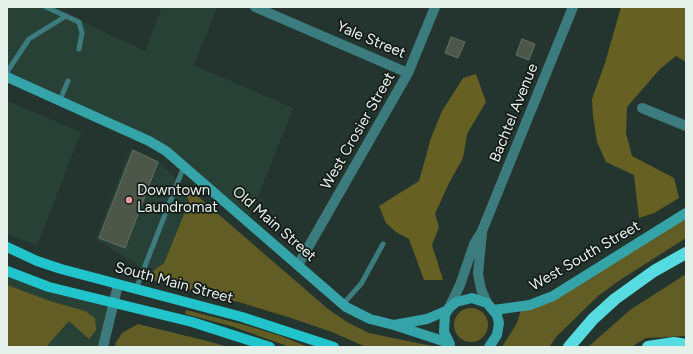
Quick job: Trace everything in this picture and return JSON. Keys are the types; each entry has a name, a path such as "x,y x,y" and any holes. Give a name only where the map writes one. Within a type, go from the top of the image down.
{"highway":[{"path":"569,347 594,319 615,299 654,271 686,253"},
{"path":"648,347 674,343 686,345"}],"main road":[{"name":"Old Main Street","path":"7,77 154,143 185,165 343,304 370,319 394,325 451,345"},
{"name":"West South Street","path":"490,306 530,305 547,299 686,213"},
{"name":"South Main Street","path":"7,247 37,261 118,285 248,318 334,347"},
{"path":"7,271 43,286 192,322 270,347"},
{"name":"Old Main Street","path":"394,325 427,319 448,310 456,302 467,298 478,299 490,306"},
{"path":"489,347 496,338 499,327 490,306"},
{"path":"448,310 443,326 451,345"}],"street":[{"name":"Yale Street","path":"255,7 408,72"},
{"name":"West Crosier Street","path":"298,265 408,72 435,7"},
{"name":"Bachtel Avenue","path":"448,310 460,285 474,244 482,231 573,7"},
{"path":"642,108 686,126"},
{"name":"Bachtel Avenue","path":"482,231 478,274 483,295 490,306"},
{"path":"103,347 118,285"}],"lane":[{"path":"46,7 79,22 82,33 80,49"},
{"path":"7,72 29,39 66,16"},
{"path":"60,100 68,81"},
{"path":"136,289 185,165"},
{"path":"343,304 361,284 383,244"}],"shaded area":[{"path":"7,7 51,7 145,51 162,7 217,7 194,65 293,108 250,216 164,145 7,74"},
{"path":"621,7 686,7 686,62 676,56 660,69 627,107 626,133 632,156 674,178 679,198 654,213 639,218 634,175 606,162 597,142 593,116 592,99 605,63"},
{"path":"476,74 486,102 467,134 463,158 449,183 435,214 439,227 432,245 443,280 424,280 409,239 396,232 386,223 379,206 419,181 431,138 442,111 463,78"},
{"path":"7,101 81,132 37,246 7,233"},
{"path":"130,150 159,161 183,187 189,202 164,263 150,273 96,239"},
{"path":"183,187 187,187 328,309 347,322 369,333 436,347 366,347 332,332 291,318 242,303 152,280 153,271 164,263 189,202"},
{"path":"686,218 686,238 620,280 598,296 557,336 549,347 502,347 517,323 521,310"},
{"path":"686,274 686,336 646,338 631,347 588,347 630,310"},
{"path":"7,275 109,306 101,347 7,347"},
{"path":"7,285 53,302 85,311 95,318 96,330 89,339 69,321 46,347 7,347"},
{"path":"474,308 483,313 487,318 487,332 483,337 478,341 468,342 464,341 455,332 454,322 455,318 464,309"},
{"path":"186,310 245,325 281,336 308,347 290,347 231,326 185,314"},
{"path":"138,324 228,347 116,347 115,344 122,333"}],"building":[{"path":"451,37 465,42 458,58 445,53"},
{"path":"522,39 535,44 529,60 516,55"},
{"name":"Downtown Laundromat","path":"133,150 158,162 125,248 99,238"}],"place":[{"name":"Downtown Laundromat","path":"129,200"}]}
